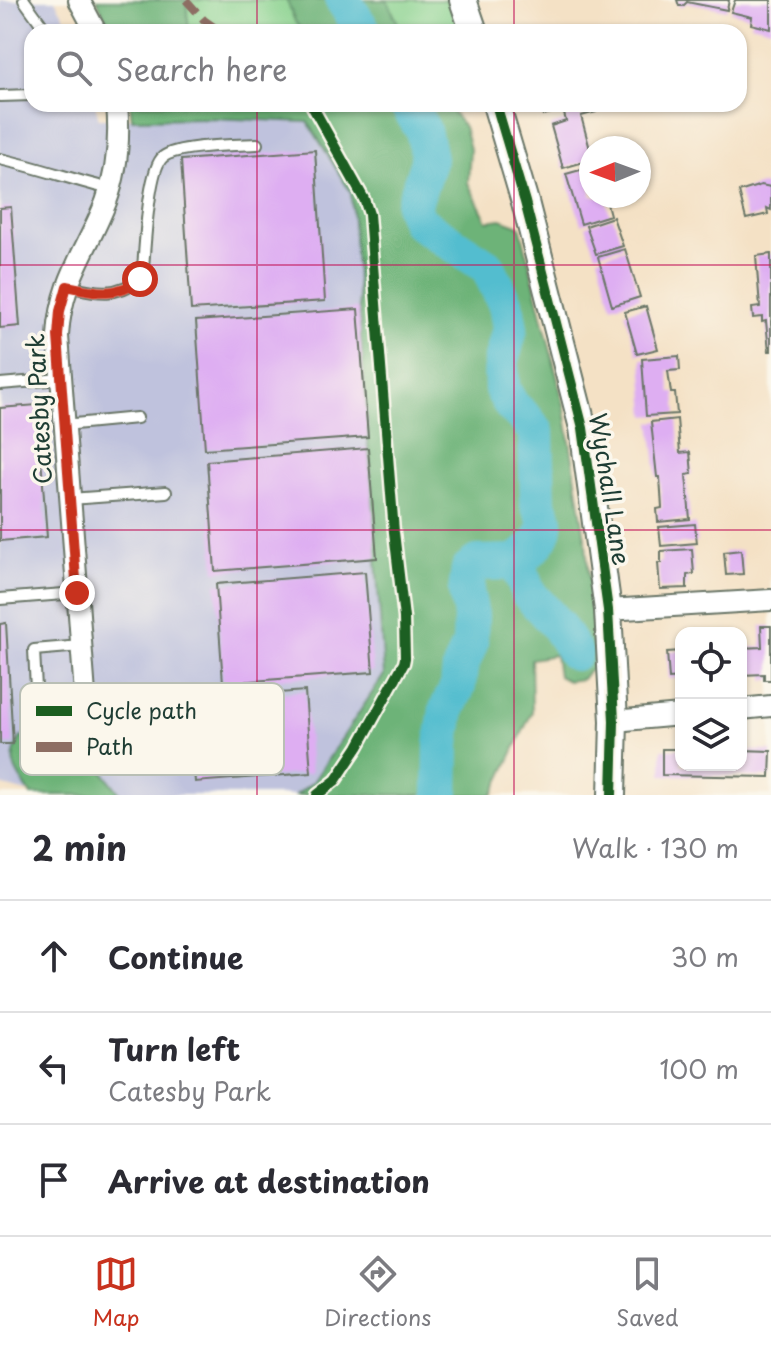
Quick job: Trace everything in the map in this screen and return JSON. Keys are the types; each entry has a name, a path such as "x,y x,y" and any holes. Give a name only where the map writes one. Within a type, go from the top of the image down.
{"street":[{"path":"79,0 92,24"},
{"path":"463,0 471,24"},
{"name":"Catesby Park","path":"84,683 58,323 67,286 110,189 118,149 117,112"},
{"name":"Wychall Lane","path":"498,112 525,202 583,428 608,610 614,721 612,795"},
{"path":"608,610 771,600"},
{"path":"747,708 771,706"},
{"path":"614,721 675,716"}],"lane":[{"path":"24,0 41,24"},
{"path":"0,96 24,95"},
{"path":"67,286 110,292 123,290 140,279 151,194 156,169 162,158 187,149 257,144"},
{"path":"0,159 110,189"},
{"path":"0,384 61,379"},
{"path":"64,425 137,418"},
{"path":"70,499 166,492"},
{"path":"0,599 77,593"},
{"path":"36,683 34,650 81,646"}],"shaded area":[{"path":"0,0 55,0 68,24 24,24 24,112 97,112 99,119 211,118 308,122 351,193 384,675 313,782 296,795 38,795 0,785"}],"green space":[{"path":"97,0 186,0 188,24 108,24"},
{"path":"146,0 451,0 458,24 160,24"},
{"path":"286,0 387,0 398,24 297,24"},
{"path":"131,112 452,112 464,127 470,149 468,183 487,221 501,219 520,226 565,409 586,544 597,670 588,671 582,679 568,681 558,676 555,655 531,659 532,712 493,795 296,795 313,782 384,675 351,193 308,122 132,119"},
{"path":"20,739 20,775 106,775 121,795 31,795 17,773 13,761"}],"building":[{"path":"677,0 729,0 727,10 687,2 679,6"},
{"path":"735,0 771,0 771,29 751,24 752,17 731,12"},
{"path":"564,112 596,112 581,116 586,136 579,136 579,163 563,168 551,126 566,121"},
{"path":"315,150 325,301 191,310 181,160"},
{"path":"579,170 579,208 608,208 610,215 581,224 566,174"},
{"path":"761,185 771,187 771,210 767,208 768,214 746,219 739,192"},
{"path":"11,207 20,326 0,328 0,208"},
{"path":"613,217 623,246 596,254 586,226"},
{"path":"625,249 640,297 612,306 598,257"},
{"path":"771,254 769,351 766,321 762,322 762,317 753,318 752,308 760,307 756,256"},
{"path":"646,306 658,349 637,354 625,312"},
{"path":"358,309 368,437 205,449 196,321"},
{"path":"679,356 680,370 668,371 677,414 646,416 642,359"},
{"path":"37,405 47,537 0,541 0,408"},
{"path":"677,419 680,453 690,452 692,474 686,475 690,519 658,522 657,509 662,508 660,477 657,477 651,422"},
{"path":"368,448 377,558 215,571 207,461"},
{"path":"695,524 697,543 661,546 659,527"},
{"path":"692,549 694,574 687,575 687,588 660,589 658,563 661,563 661,551"},
{"path":"741,550 743,574 726,575 724,552"},
{"path":"365,572 373,672 223,683 216,584"},
{"path":"6,623 13,744 0,744 0,624"},
{"path":"761,626 771,626 771,680 764,680 764,674 747,675 747,648 762,647"},
{"path":"675,651 675,678 669,679 667,652"},
{"path":"305,691 311,773 195,782 194,775 284,775 284,693"},
{"path":"662,749 675,749 675,771 747,771 747,750 771,751 770,777 662,775"}],"waterway":[{"path":"343,0 359,24"},
{"path":"412,112 423,130 429,158 413,207 419,222 488,267 506,305 510,328 501,362 502,389 512,406 536,432 538,505 545,522 544,530 536,544 516,562"},
{"path":"516,562 529,594 557,625 575,653"},
{"path":"441,795 442,744 447,709 458,686 460,668 470,644 471,615 466,591 469,569 477,563 516,562"}],"marked path":[{"path":"186,0 210,24"}],"cycle path":[{"path":"315,112 364,199 369,214 405,658 358,747 336,780 317,795"},
{"path":"498,112 525,202 583,428 608,610 614,721 612,795"}],"route":[{"path":"77,593 58,336 60,311 67,286 110,292 123,290 140,279"}]}
